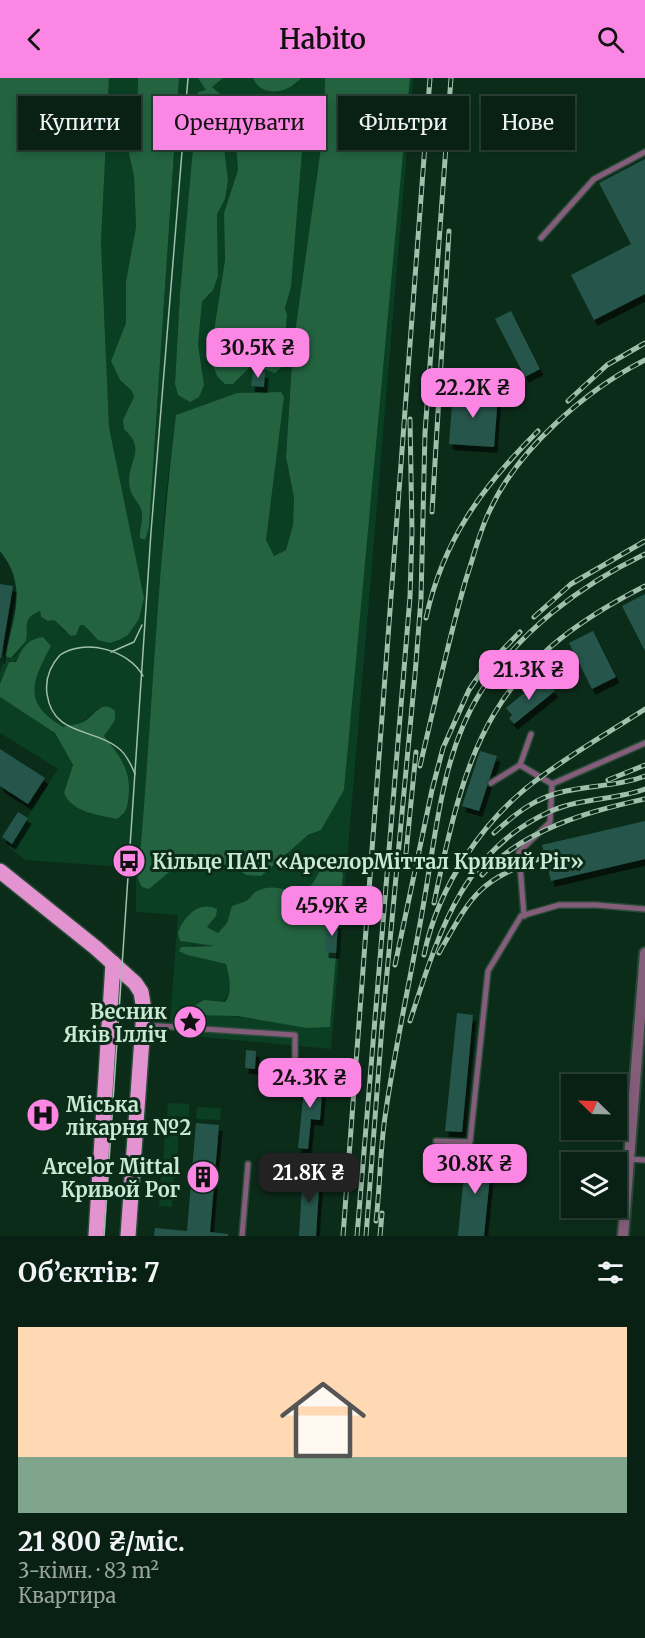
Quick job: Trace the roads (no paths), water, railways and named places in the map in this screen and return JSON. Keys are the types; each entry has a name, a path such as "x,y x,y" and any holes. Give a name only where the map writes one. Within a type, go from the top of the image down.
{"main road":[{"path":"0,871 113,963 135,983 141,992 143,1025 128,1236"},
{"path":"96,1236 113,963"}],"street":[{"path":"623,1236 645,953"}],"lane":[{"path":"541,238 594,179 645,152"},
{"path":"491,783 520,765 531,734"},
{"path":"552,784 645,743"},
{"path":"520,765 552,784"},
{"path":"436,1141 470,1142 488,971 524,915 519,852 550,822 552,784"},
{"path":"524,915 559,905 645,909"},
{"path":"143,1025 295,1035 295,1059"},
{"path":"629,1159 645,1160"},
{"path":"242,1236 248,1164"}],"tram line":[{"path":"104,1236 151,532 188,78"},
{"path":"111,652 134,642 142,625"},
{"path":"135,774 120,749 107,741 65,724 57,717 51,708 47,683 51,668 60,655 82,647 106,649 117,653 128,659 143,676"}],"railway":[{"path":"343,1236 430,78"},
{"path":"366,1236 382,1026 421,599 425,433 451,78"},
{"path":"432,512 449,231"},
{"path":"568,401 607,365 645,343"},
{"path":"420,766 466,579 483,527 502,487 518,465 556,423 600,388 645,360"},
{"path":"357,1236 410,597 412,531 410,419"},
{"path":"426,618 443,564 467,516 499,473 538,431"},
{"path":"534,617 571,584 645,541"},
{"path":"376,1221 389,1090 436,824 456,743 480,693 513,649 532,630 575,595 645,554"},
{"path":"434,903 459,797 475,753 494,714 519,678 552,646 593,615 645,586"},
{"path":"395,965 443,748 469,690 482,671 520,632"},
{"path":"424,955 440,904 452,879 483,832 521,793 542,776 645,709"},
{"path":"406,853 416,752"},
{"path":"608,780 645,765"},
{"path":"494,833 519,813 545,797 645,776"},
{"path":"410,1021 431,958 457,899 474,873 495,849 520,828 551,811 645,789"},
{"path":"482,875 498,859 536,834 579,816 645,799"},
{"path":"439,953 460,917 479,892 503,874 542,858"},
{"path":"380,1236 382,1213"}],"place":[{"name":"Кільце ПАТ «АрселорМіттал Кривий Ріг»","path":"129,861"},
{"name":"Весник Яків Ілліч","path":"190,1022"},
{"name":"Міська лікарня №2","path":"43,1115"},
{"name":"Arcelor Mittal Кривой Рог","path":"203,1177"}]}
